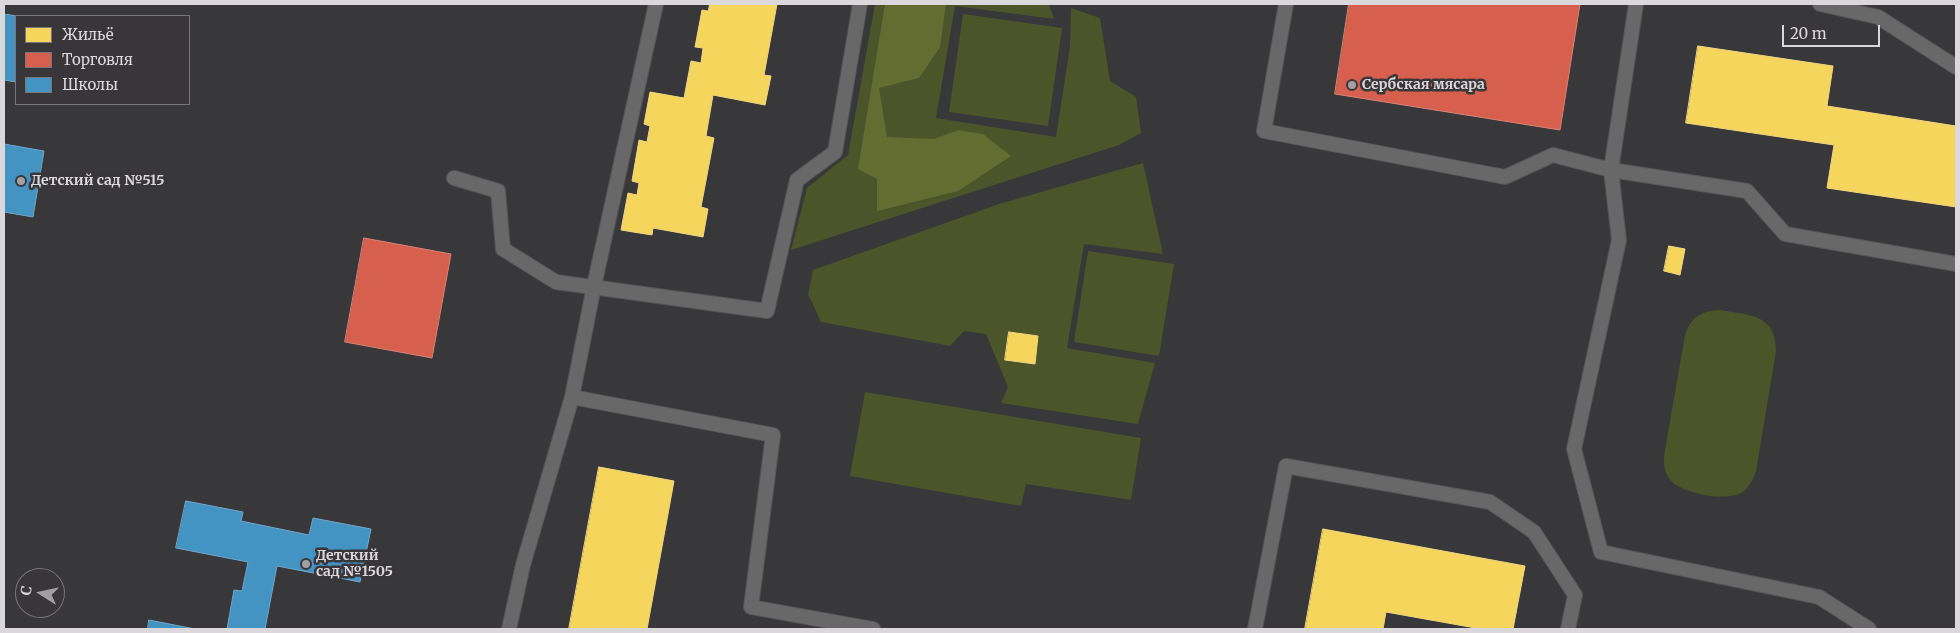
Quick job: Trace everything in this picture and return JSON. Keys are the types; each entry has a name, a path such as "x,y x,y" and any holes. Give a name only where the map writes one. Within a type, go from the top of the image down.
{"lane":[{"path":"509,629 523,565 572,397 594,286 656,4"},
{"path":"454,178 498,191 503,249 556,282 767,311 797,180 835,152 860,4"},
{"path":"1286,4 1264,131 1505,177 1554,155 1611,170 1747,191 1785,234 1956,264"},
{"path":"1636,4 1611,170 1619,240 1574,449 1601,552 1819,597 1869,629"},
{"path":"1820,4 1878,17 1956,67"},
{"path":"572,397 773,435 751,607 872,629"},
{"path":"1255,629 1286,466 1490,502 1534,532 1574,595 1568,629"}],"green space":[{"path":"875,4 1049,4 1054,19 955,6 936,118 1056,137 1070,46 1071,8 1100,18 1110,81 1136,97 1141,133 1119,145 791,250 807,188 848,155"},
{"path":"885,4 946,4 940,47 919,78 879,88 887,137 934,139 958,130 983,134 1011,156 958,191 877,211 877,179 858,169"},
{"path":"963,14 1062,28 1048,126 949,112"},
{"path":"1143,163 1163,254 1084,244 1067,348 1155,363 1138,424 1001,403 1008,387 986,334 964,331 950,346 821,322 808,294 813,270 999,204"},
{"path":"1088,251 1174,264 1159,356 1074,342"},
{"path":"1720,310 1750,315 1766,323 1775,339 1776,351 1756,471 1744,491 1737,495 1727,496 1705,495 1674,484 1665,470 1664,462 1687,329 1698,316"},
{"path":"865,392 1141,438 1131,500 1026,484 1021,506 850,476"}],"building: Жильё":[{"path":"710,4 777,4 764,75 771,76 765,105 713,95 706,136 714,138 701,207 708,209 703,237 653,228 652,235 621,230 628,193 637,195 639,183 632,181 639,140 647,142 650,126 644,124 650,92 684,98 691,61 701,63 703,48 695,47 702,10 708,11"},
{"path":"1698,46 1833,66 1827,106 1956,126 1956,207 1827,188 1834,145 1686,123"},
{"path":"1669,246 1685,249 1680,275 1664,271"},
{"path":"1009,332 1038,336 1035,364 1005,360"},
{"path":"599,467 674,481 647,629 569,629"},
{"path":"1323,529 1525,566 1513,629 1481,629 1386,612 1383,629 1305,629"}],"building: Торговля":[{"path":"1349,4 1580,4 1560,130 1335,94"},
{"path":"364,238 451,254 432,358 345,342"}],"building: Школы":[{"path":"4,14 15,16 15,82 4,80"},
{"name":"Детский сад №515","path":"4,144 44,151 33,217 4,212"},
{"name":"Детский сад №1505","path":"186,501 243,512 241,521 309,535 313,518 371,529 360,582 277,566 265,629 227,629 234,590 242,591 248,562 176,548"},
{"path":"149,620 195,629 148,629"}],"place":[{"name":"Сербская мясара","path":"1352,85"},
{"name":"Детский сад №515","path":"21,181"},
{"name":"Детский сад №1505","path":"306,564"}]}
